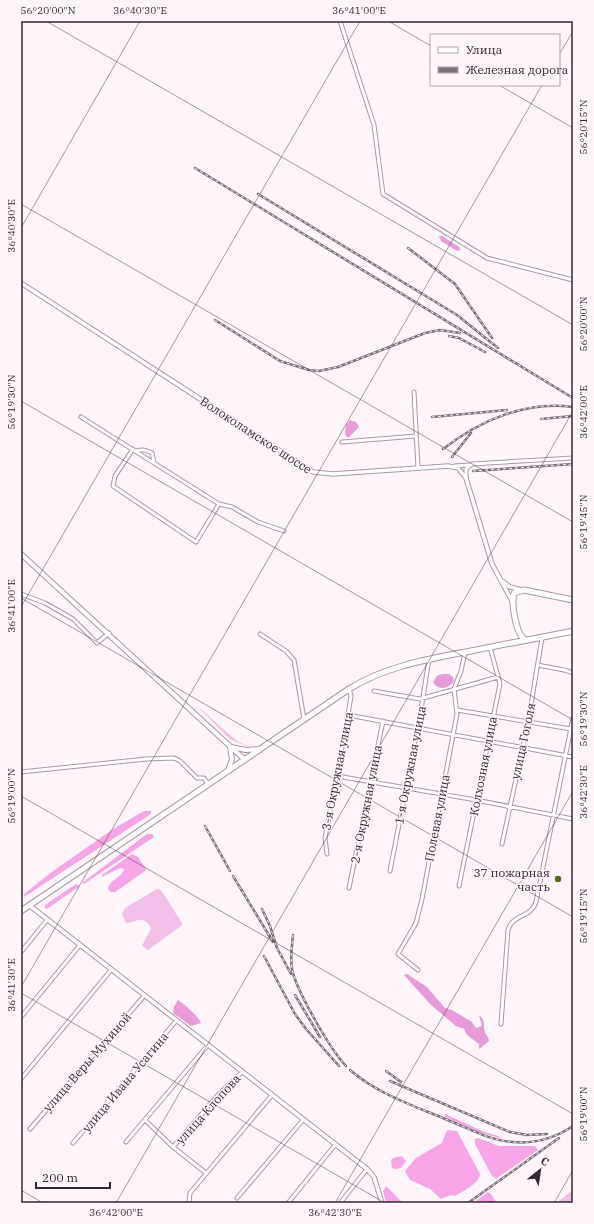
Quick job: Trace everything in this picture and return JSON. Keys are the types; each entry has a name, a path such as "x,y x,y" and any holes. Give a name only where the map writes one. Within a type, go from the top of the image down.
{"highway":[{"path":"527,641 521,638 519,634 513,604 514,594 524,590 573,600"},
{"path":"24,908 228,772 349,689 372,676 393,668 429,659 573,631"},
{"path":"514,643 519,634"}],"main road":[{"path":"21,554 109,633 245,760"},
{"path":"230,746 246,750 261,748"},
{"path":"228,772 232,759 230,746"}],"street":[{"path":"340,21 374,125 383,194 487,258 573,280"},
{"name":"Волоколамское шоссе","path":"21,283 313,472 333,474 454,466"},
{"path":"414,392 418,468"},
{"path":"81,417 220,504 232,507 258,522 284,531"},
{"path":"342,442 416,436"},
{"path":"155,463 152,453 142,449 134,450 115,476 113,486 196,542 220,504"},
{"path":"454,466 573,458"},
{"path":"472,464 466,469 466,478 496,574 509,594 513,604"},
{"path":"454,466 460,470 466,478"},
{"path":"496,574 507,585 524,590"},
{"path":"21,594 46,603 73,619 97,643 109,633"},
{"path":"260,634 286,651 294,660 304,719"},
{"name":"улица Гоголя","path":"502,844 528,721 542,638"},
{"name":"Колхозная улица","path":"459,886 500,684 490,647"},
{"name":"Полевая улица","path":"418,970 398,956 418,917 457,710 454,688 461,671 465,652"},
{"name":"1-я Окружная улица","path":"390,871 418,728 429,659"},
{"path":"538,665 562,669 573,673"},
{"path":"374,691 420,699 498,676"},
{"name":"3-я Окружная улица","path":"327,854 325,838 348,715 351,696 349,689"},
{"path":"457,710 571,729"},
{"path":"348,715 573,757"},
{"path":"501,1024 510,924 514,919 529,913 535,905 573,718"},
{"name":"2-я Окружная улица","path":"349,888 383,721"},
{"path":"21,772 146,759 174,758 180,761 197,778 204,778 208,784"},
{"path":"336,776 406,787 573,819"},
{"path":"24,908 47,920 80,945 367,1169 374,1177 382,1203"},
{"path":"21,952 47,920"},
{"path":"21,1017 80,945"},
{"path":"21,1079 112,970"},
{"name":"улица Веры Мухиной","path":"30,1129 144,996"},
{"name":"улица Ивана Усагина","path":"73,1143 176,1021"},
{"path":"126,1142 208,1045"},
{"name":"улица Клопова","path":"173,1147 242,1072"},
{"path":"189,1203 190,1193 272,1095"},
{"path":"144,1120 173,1147 206,1174"},
{"path":"237,1198 303,1120"},
{"path":"288,1203 335,1145"},
{"path":"340,1203 367,1169"}],"shaded area":[{"path":"439,236 442,236 459,247 461,250 457,251 441,241"},
{"path":"350,420 356,422 359,427 348,438 345,434 346,425"},
{"path":"449,674 453,677 454,681 452,684 444,688 438,687 433,682 437,676"},
{"path":"195,704 235,739 246,745 250,745 246,746 230,739"},
{"path":"144,811 151,811 151,814 24,897 24,894 49,874 113,829"},
{"path":"147,834 152,834 154,837 84,884 82,883"},
{"path":"132,854 138,857 146,869 145,871 115,892 110,892 108,888 109,885 123,872 124,869 120,868 102,877 102,875"},
{"path":"76,884 80,886 47,909 45,908 45,905"},
{"path":"157,889 161,890 182,923 181,926 148,950 142,946 151,928 143,920 126,923 122,914 125,908"},
{"path":"407,974 427,987 445,1008 452,1010 472,1022 476,1028 482,1026 479,1015 483,1021 485,1032 489,1038 489,1041 479,1049 479,1044 467,1035 464,1029 456,1026 431,1005 404,975"},
{"path":"178,1000 194,1014 201,1023 191,1026 173,1013 174,1007"},
{"path":"445,1114 503,1139 478,1132 445,1117"},
{"path":"447,1130 457,1131 480,1174 479,1178 474,1184 455,1196 451,1195 441,1199 430,1189 410,1180 405,1171 416,1158 442,1143"},
{"path":"478,1138 499,1146 535,1146 538,1150 496,1179 492,1176 475,1144 475,1139"},
{"path":"402,1156 406,1161 401,1168 392,1168 391,1161 393,1158"},
{"path":"386,1186 403,1203 386,1203 383,1191"},
{"path":"573,1190 573,1203 556,1203"},
{"path":"488,1192 497,1203 473,1203"}],"railway":[{"path":"195,168 573,398"},
{"path":"258,194 457,315 498,348"},
{"path":"408,248 455,284 492,338"},
{"path":"215,320 280,361 309,370 319,371 338,367 425,333 440,330 460,333"},
{"path":"449,336 459,338 485,352"},
{"path":"443,449 472,430 504,415 538,407 573,407"},
{"path":"432,417 507,410"},
{"path":"541,419 573,416"},
{"path":"452,457 471,433"},
{"path":"473,471 573,464"},
{"path":"205,826 230,871"},
{"path":"233,876 273,942"},
{"path":"262,909 270,926 277,948 291,974"},
{"path":"293,935 291,952 292,969 300,991 314,1019 331,1047 346,1066"},
{"path":"264,956 295,1014 306,1029 339,1066"},
{"path":"295,995 320,1037"},
{"path":"350,1070 361,1079 385,1093 481,1134 497,1139 521,1142 537,1141 552,1137 573,1126"},
{"path":"386,1071 401,1082"},
{"path":"390,1081 510,1132 527,1135 547,1134"},
{"path":"468,1203 559,1138"}],"place":[{"name":"37 пожарная часть","path":"558,879"}]}
